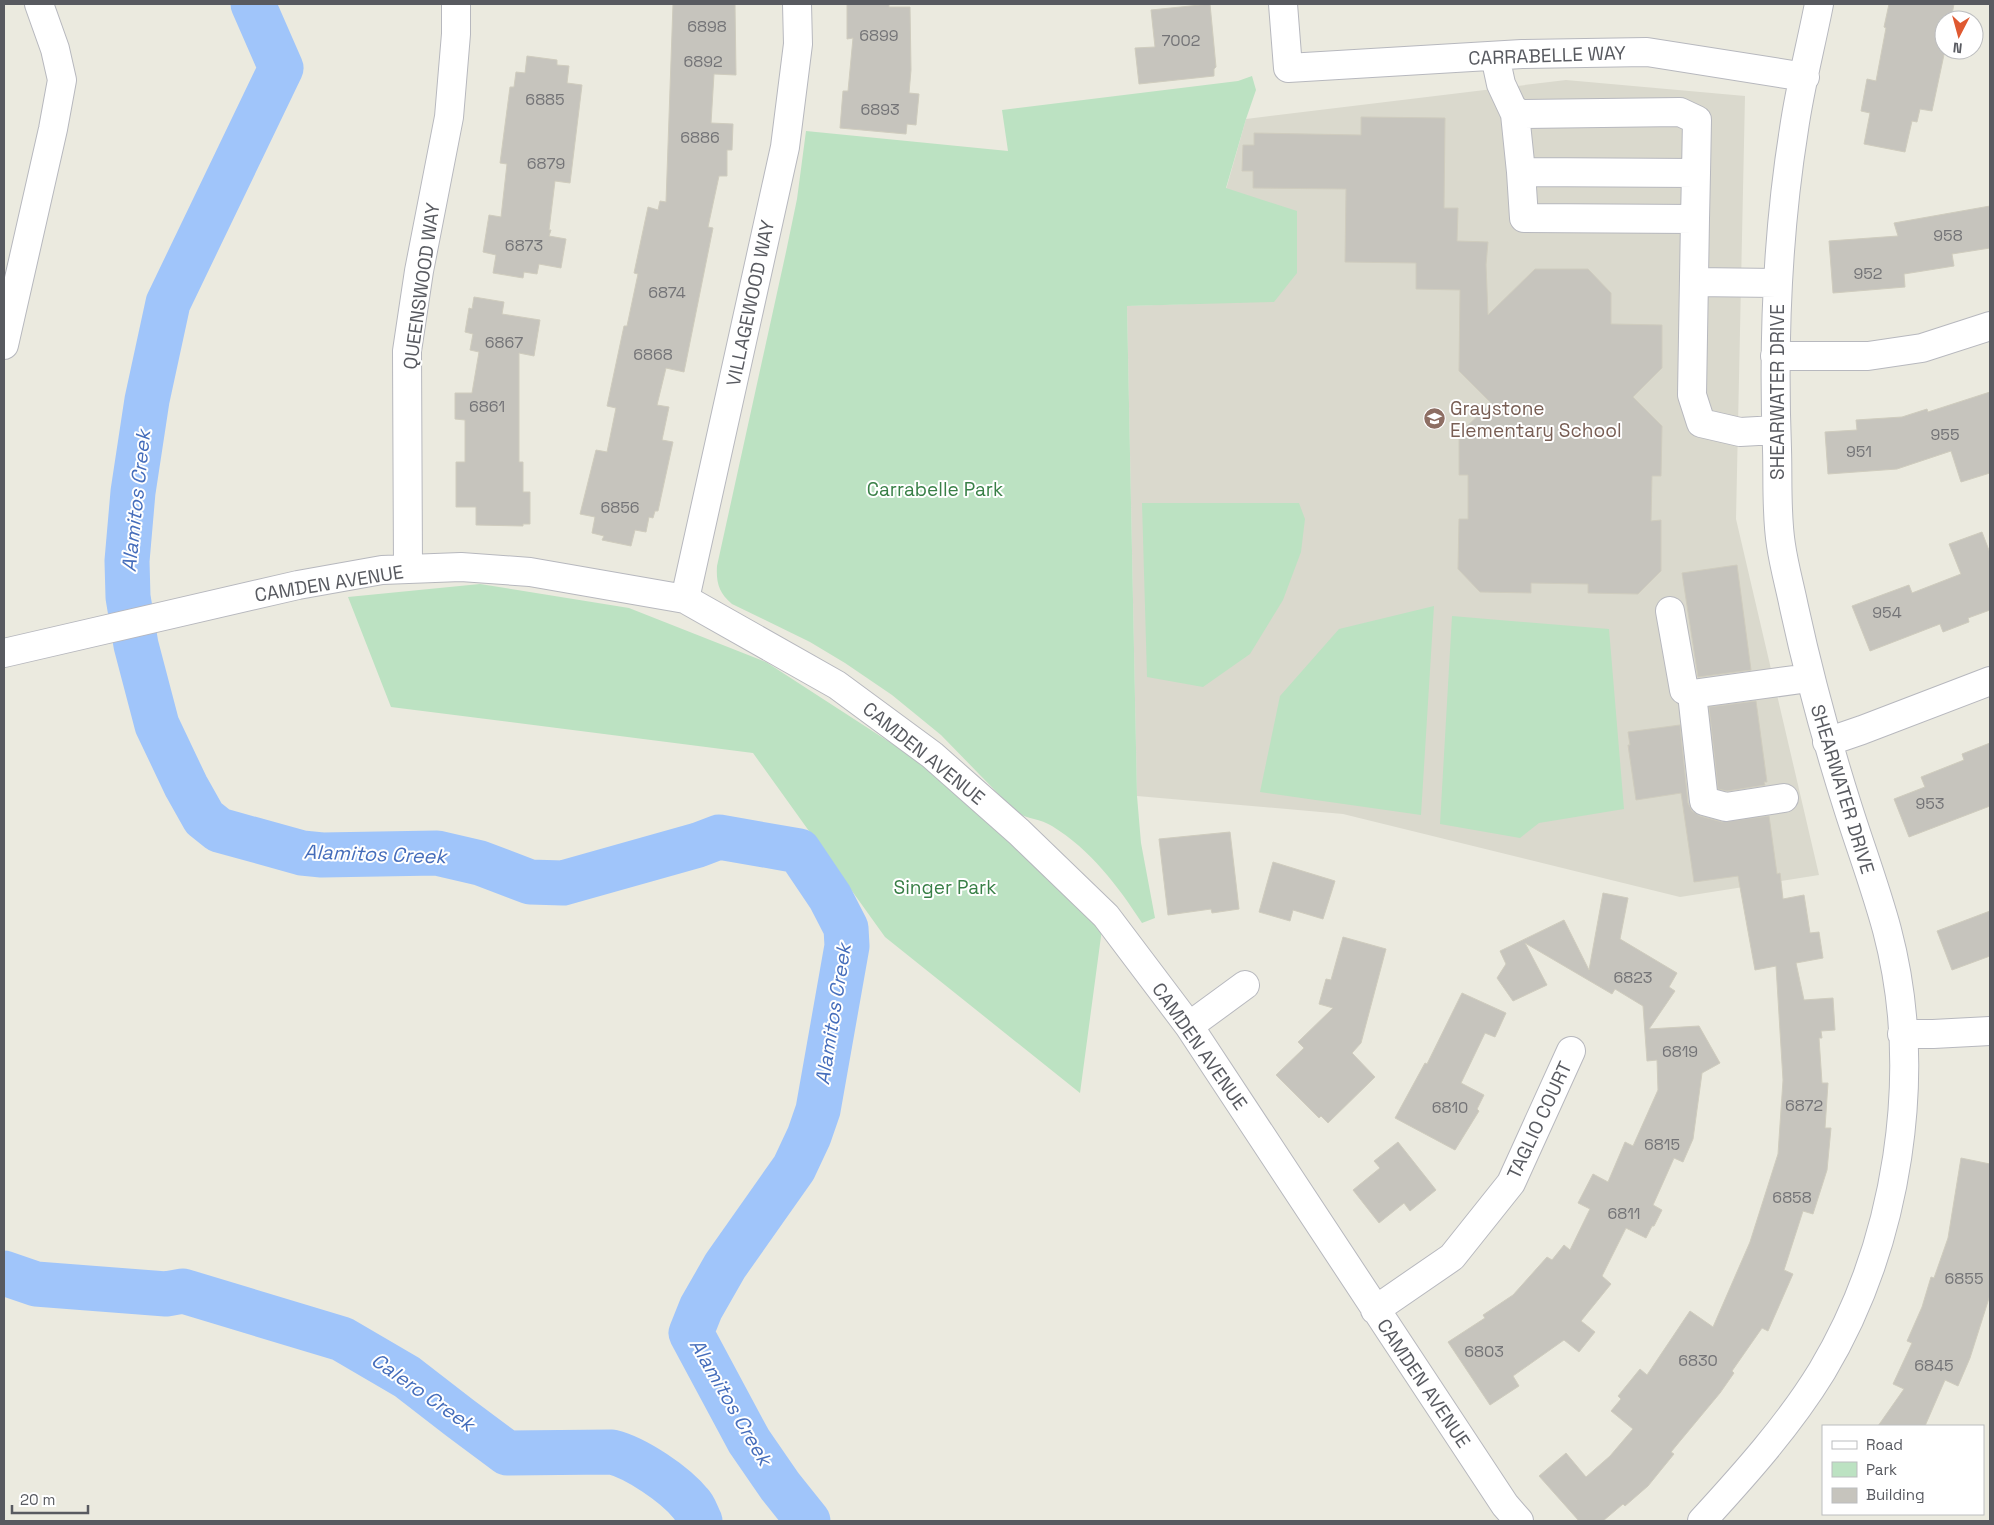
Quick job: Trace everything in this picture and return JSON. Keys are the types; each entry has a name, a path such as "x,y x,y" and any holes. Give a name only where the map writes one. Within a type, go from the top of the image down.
{"street":[{"path":"4,345 53,129 62,80 55,49 39,4"},
{"name":"QUEENSWOOD WAY","path":"408,569 407,351 419,271 449,117 456,34 456,4"},
{"name":"VILLAGEWOOD WAY","path":"685,599 785,147 798,44 797,4"},
{"name":"CARRABELLE WAY","path":"1283,4 1288,68 1495,56 1646,52 1805,77"},
{"name":"SHEARWATER DRIVE","path":"1702,1521 1792,1416 1839,1340 1865,1281 1882,1233 1897,1167 1904,1069 1894,966 1887,931 1827,742 1809,678 1780,543 1775,356 1777,283 1794,127 1819,4"},
{"path":"1495,56 1501,84 1515,114 1524,218 1695,219"},
{"path":"1515,114 1680,112 1697,120 1692,395 1701,423 1740,432 1776,430"},
{"path":"1521,172 1696,173"},
{"path":"1694,282 1777,283"},
{"path":"1775,356 1868,356 1922,348 1990,326"},
{"name":"CAMDEN AVENUE","path":"4,653 298,585 382,570 461,567 530,572 685,599 837,685 932,755 1019,832 1106,916 1189,1026 1505,1506 1519,1521"},
{"path":"1670,611 1684,690 1692,694 1809,678"},
{"path":"1827,742 1990,681"},
{"path":"1692,694 1704,801 1726,807 1784,798"},
{"path":"1189,1026 1245,985"},
{"path":"1902,1034 1990,1031"},
{"name":"TAGLIO COURT","path":"1375,1310 1452,1257 1511,1183 1571,1050"}],"shaded area":[{"name":"Graystone Elementary School","path":"1566,80 1745,96 1736,519 1819,875 1680,897 1343,814 1137,796 1127,306 1189,304 1208,253 1246,119"}],"green space":[{"name":"Carrabelle Park","path":"1252,76 1256,90 1226,188 1297,211 1297,273 1274,302 1127,306 1137,796 1141,843 1155,918 1142,923 1113,882 1079,846 1048,824 1016,812 941,735 892,695 810,642 732,604 719,587 717,566 797,199 806,131 1008,151 1002,110 1238,81"},
{"path":"1142,503 1299,503 1305,519 1301,552 1283,600 1250,654 1203,687 1147,677"},
{"name":"Singer Park","path":"480,584 629,608 766,662 928,767 1102,929 1080,1093 885,937 753,753 391,707 348,597"},
{"path":"1434,606 1421,815 1260,792 1280,696 1339,629"},
{"path":"1452,616 1609,629 1624,809 1539,823 1520,838 1440,824"}],"building":[{"path":"673,4 735,4 736,75 714,74 711,123 733,124 732,150 727,150 727,176 719,176 708,227 713,228 684,372 666,368 657,405 669,407 662,440 673,442 658,511 655,511 653,518 649,517 646,532 635,530 631,546 602,540 604,536 592,533 595,517 580,514 596,450 607,452 616,408 607,406 624,326 627,326 638,274 634,273 648,207 658,210 660,201 666,202"},
{"path":"847,4 889,4 889,7 910,7 911,70 909,93 919,94 916,125 907,124 906,134 840,128 843,91 848,91 853,38 847,39"},
{"path":"1210,4 1216,67 1214,69 1214,76 1139,84 1135,48 1155,47 1151,10"},
{"path":"1889,4 1954,4 1953,10 1934,10 1934,60 1943,60 1932,111 1920,109 1917,122 1912,121 1905,152 1864,144 1870,113 1861,111 1867,79 1876,81 1886,28 1884,27"},
{"path":"527,56 557,60 557,65 569,66 567,83 582,85 570,183 555,181 549,230 551,230 549,236 566,239 561,268 539,264 537,274 524,272 523,278 493,273 496,255 483,252 489,215 501,217 507,164 500,163 510,87 514,87 516,72 525,73"},
{"path":"1361,117 1445,118 1444,208 1458,208 1457,241 1488,242 1486,265 1488,315 1535,269 1588,269 1611,293 1611,324 1662,325 1662,368 1633,397 1662,426 1661,476 1652,476 1651,521 1661,520 1661,571 1638,594 1588,593 1588,584 1531,583 1531,593 1480,592 1458,569 1459,519 1468,519 1468,475 1459,475 1459,434 1491,403 1459,371 1460,290 1416,289 1416,263 1345,262 1346,189 1253,188 1253,171 1242,171 1243,145 1254,145 1254,133 1361,135"},
{"path":"1990,206 1990,248 1952,254 1954,266 1904,274 1905,287 1833,293 1829,241 1898,236 1894,223"},
{"path":"474,297 504,302 502,314 540,320 534,356 519,353 519,462 523,462 523,492 530,492 530,524 523,524 523,526 476,525 476,507 456,507 456,462 465,462 465,420 455,419 455,393 472,393 479,352 470,350 473,334 465,332 469,308 472,309"},
{"path":"1990,392 1990,473 1961,482 1951,451 1897,469 1828,474 1825,432 1857,430 1856,420 1902,417 1927,409 1928,412"},
{"path":"1982,532 1990,553 1990,610 1968,618 1969,622 1943,632 1940,624 1870,651 1852,606 1909,585 1912,593 1961,574 1949,544"},
{"path":"1737,565 1751,670 1698,677 1682,573"},
{"path":"1756,701 1767,782 1764,782 1765,785 1727,791 1718,789 1709,707"},
{"path":"1680,725 1688,803 1692,811 1700,816 1722,822 1769,816 1777,874 1780,873 1783,899 1804,895 1810,933 1819,932 1823,958 1796,963 1804,1000 1833,998 1835,1030 1821,1031 1822,1038 1819,1038 1822,1083 1828,1083 1825,1128 1831,1128 1827,1170 1813,1214 1803,1211 1784,1270 1793,1274 1768,1331 1762,1328 1732,1371 1734,1373 1720,1393 1671,1452 1674,1454 1648,1486 1625,1506 1623,1504 1603,1521 1579,1521 1539,1476 1566,1453 1586,1477 1610,1456 1633,1429 1611,1411 1621,1399 1618,1396 1640,1369 1647,1375 1690,1311 1713,1327 1750,1242 1778,1154 1783,1080 1776,966 1755,970 1738,876 1694,882 1681,793 1636,800 1628,745 1630,745 1628,732"},
{"path":"1990,743 1990,806 1909,837 1894,799 1925,787 1921,777 1964,760 1962,754"},
{"path":"1230,832 1239,909 1212,913 1211,909 1168,915 1159,839"},
{"path":"1273,862 1335,881 1323,919 1293,910 1290,921 1259,912"},
{"path":"1603,893 1628,898 1620,939 1677,973 1669,987 1675,991 1649,1029 1699,1026 1720,1063 1702,1073 1693,1139 1683,1162 1674,1158 1653,1205 1662,1210 1654,1226 1652,1226 1646,1238 1626,1228 1602,1276 1611,1284 1581,1321 1595,1332 1579,1352 1564,1340 1513,1376 1519,1386 1490,1405 1448,1342 1485,1318 1483,1315 1513,1295 1547,1257 1552,1260 1564,1245 1570,1250 1590,1209 1578,1203 1593,1174 1608,1182 1625,1142 1633,1146 1658,1090 1657,1060 1647,1061 1643,1006 1615,989 1612,994 1525,943 1547,985 1513,1001 1497,978 1506,964 1500,951 1564,920 1589,970"},
{"path":"1990,911 1990,956 1952,970 1937,931"},
{"path":"1343,937 1386,949 1361,1043 1352,1053 1375,1077 1328,1123 1321,1116 1319,1118 1276,1075 1304,1048 1298,1042 1333,1008 1319,1004 1326,979 1331,980"},
{"path":"1462,993 1506,1013 1495,1037 1485,1033 1461,1083 1484,1095 1477,1109 1479,1111 1455,1150 1395,1118 1425,1063 1427,1064"},
{"path":"1398,1142 1436,1190 1410,1211 1404,1203 1379,1223 1353,1190 1380,1168 1374,1161"},
{"path":"1961,1158 1990,1164 1990,1295 1970,1358 1958,1386 1945,1380 1925,1425 1879,1425 1904,1389 1893,1384 1912,1343 1907,1341 1922,1307 1931,1277 1934,1278 1948,1238"}],"waterway":[{"name":"Alamitos Creek","path":"253,4 281,68 168,303 147,400 133,492 127,561 128,597 136,645 157,725 186,786 204,818 219,830 302,853 322,855 437,853 480,863 530,882 563,883 698,845 719,837 799,851 830,897 846,928 847,946 818,1110 809,1136 794,1168 725,1266 701,1308 691,1333 749,1441 780,1486 808,1521"},
{"name":"Calero Creek","path":"4,1273 36,1284 166,1294 183,1291 342,1339 407,1377 507,1453 612,1452 622,1455 643,1466 675,1488 692,1506 700,1521"}],"place":[{"name":"Graystone Elementary School","path":"1434,419"}]}
